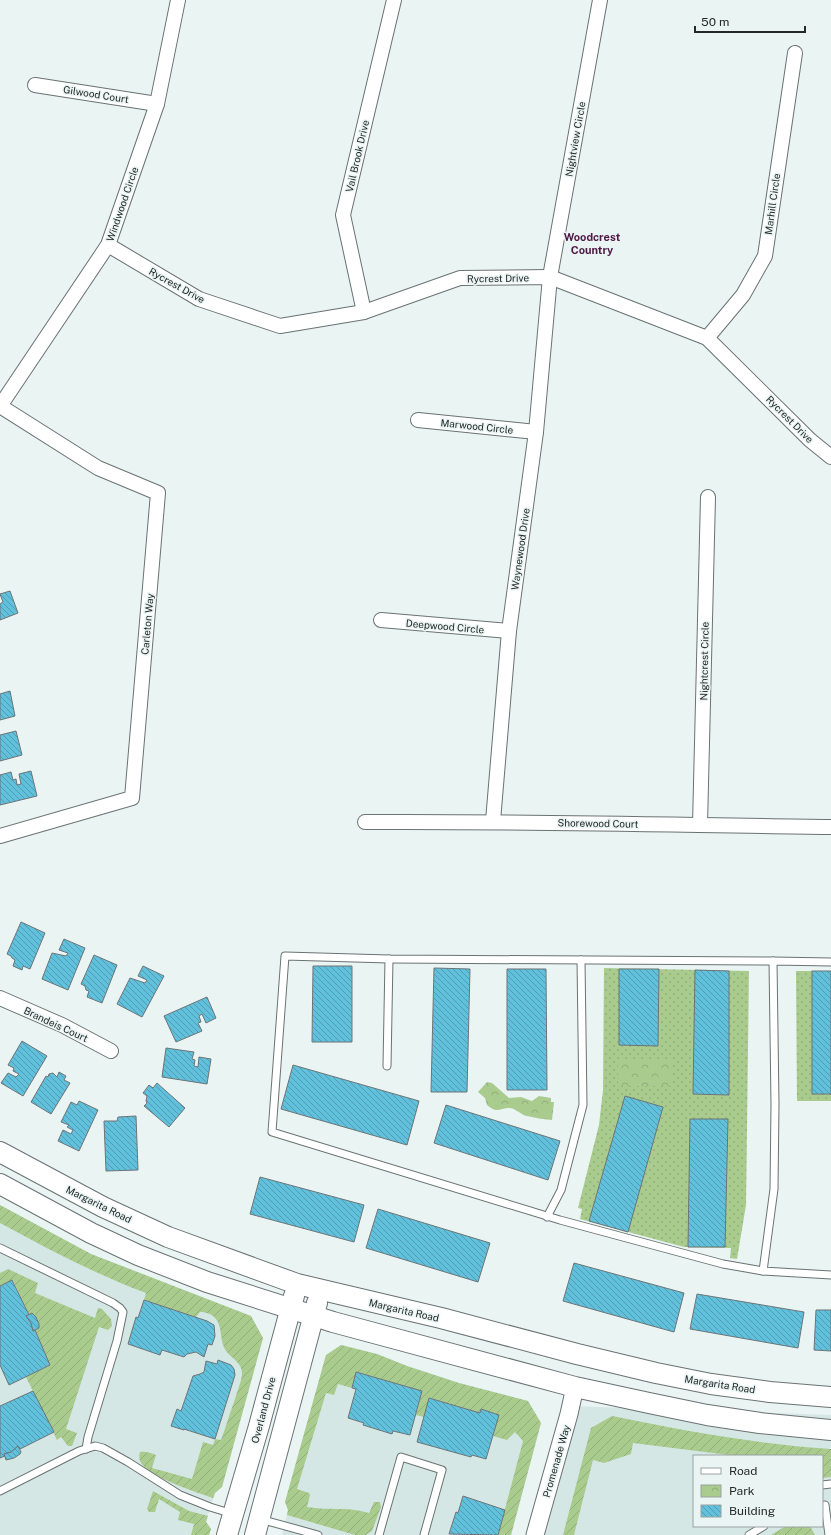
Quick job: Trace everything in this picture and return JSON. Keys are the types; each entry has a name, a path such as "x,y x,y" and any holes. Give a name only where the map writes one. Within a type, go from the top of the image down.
{"main road":[{"name":"Margarita Road","path":"0,1152 103,1207 168,1237 297,1284 656,1373 711,1384 770,1392 831,1397"},
{"path":"0,1184 138,1255 207,1282 333,1322 574,1387 708,1415 760,1423 831,1430"},
{"name":"Overland Drive","path":"227,1535 297,1284"},
{"path":"258,1527 272,1468 321,1290"}],"street":[{"name":"Windwood Circle","path":"0,406 108,245 157,104 178,0"},
{"name":"Vail Brook Drive","path":"364,312 343,215 394,0"},
{"name":"Nightview Circle","path":"550,278 600,0"},
{"name":"Marhill Circle","path":"707,338 743,295 765,256 795,53"},
{"name":"Gilwood Court","path":"35,85 157,104"},
{"name":"Rycrest Drive","path":"108,245 199,299 280,326 364,312 460,278 550,278 707,338 785,413 810,440 831,457"},
{"name":"Waynewood Drive","path":"492,821 509,631 536,432 550,278"},
{"name":"Carleton Way","path":"0,406 98,468 158,493 132,798 0,836"},
{"name":"Marwood Circle","path":"418,420 536,432"},
{"name":"Nightcrest Circle","path":"700,825 708,497"},
{"name":"Deepwood Circle","path":"381,620 509,631"},
{"name":"Shorewood Court","path":"365,822 492,821 831,826"},
{"name":"Brandeis Court","path":"0,998 62,1024 111,1051"},
{"name":"Promenade Way","path":"535,1535 569,1414 574,1387"}],"lane":[{"path":"831,962 389,959 285,956 272,1132 548,1217 723,1264 763,1271 831,1275"},
{"path":"387,1066 389,959"},
{"path":"548,1217 561,1190 583,1105 581,960"},
{"path":"763,1271 774,1189 776,1104 773,961"},
{"path":"0,1248 114,1304 123,1312 117,1342 88,1437 86,1449"},
{"path":"0,1491 95,1446 103,1448 128,1462 180,1495 233,1514"},
{"path":"379,1535 401,1457 442,1470 424,1535"},
{"path":"826,1505 829,1535"},
{"path":"258,1527 318,1535"},
{"path":"749,1535 760,1527"}],"shaded area":[{"path":"0,1205 91,1254 251,1316 263,1338 222,1487 215,1493 206,1521 211,1529 209,1535 0,1535"},
{"path":"341,1345 377,1354 407,1366 459,1383 528,1401 541,1423 511,1535 282,1535 288,1510 285,1502 326,1355"},
{"path":"571,1406 831,1415 831,1535 541,1535"}],"green space":[{"path":"604,968 749,971 746,1205 737,1259 730,1258 731,1248 684,1247 580,1219 582,1209 578,1208 599,1125 603,1090"},
{"path":"796,971 831,971 831,1101 797,1101"},
{"path":"618,1059 671,1060 671,1086 618,1086"},
{"path":"487,1082 492,1083 509,1098 521,1097 532,1101 539,1096 551,1098 551,1102 554,1102 552,1120 525,1115 510,1108 496,1110 491,1108 487,1105 485,1098 478,1092"},
{"path":"0,1205 91,1254 251,1316 263,1338 222,1487 215,1493 213,1498 162,1478 144,1467 139,1456 140,1452 148,1452 156,1455 152,1468 192,1479 203,1442 213,1445 215,1439 221,1440 240,1384 242,1371 239,1364 228,1354 222,1343 220,1326 216,1319 207,1313 200,1312 196,1317 144,1300 146,1293 127,1286 54,1252 0,1223"},
{"path":"8,1269 38,1283 35,1293 95,1318 98,1308 102,1309 111,1319 112,1326 108,1330 99,1327 66,1429 77,1433 72,1446 68,1446 61,1437 57,1440 26,1377 50,1365 35,1330 39,1328 38,1320 34,1314 29,1315 13,1280 0,1286 0,1273"},
{"path":"341,1345 377,1354 407,1366 459,1383 528,1401 541,1423 511,1535 498,1535 523,1441 515,1432 507,1440 493,1436 499,1415 481,1409 480,1413 430,1398 424,1417 416,1415 422,1391 357,1372 352,1388 338,1384 334,1395 326,1393 297,1489 309,1493 310,1495 307,1507 346,1509 369,1513 374,1502 380,1502 381,1507 372,1531 366,1535 355,1535 287,1515 288,1510 285,1502 326,1355"},
{"path":"612,1416 721,1436 776,1444 831,1449 831,1477 823,1478 823,1455 729,1455 633,1443 631,1454 604,1463 593,1460 574,1535 563,1535 591,1428"},
{"path":"153,1491 189,1511 208,1516 206,1522 211,1529 209,1535 191,1535 194,1524 178,1520 180,1512 159,1499 155,1512 149,1512 147,1509"},
{"path":"784,1527 811,1527 815,1535 771,1535"}],"building":[{"path":"10,591 18,613 0,620 0,604 3,602 0,594"},
{"path":"10,691 15,716 0,720 0,694"},
{"path":"16,731 22,755 0,761 0,735"},
{"path":"31,771 37,796 0,805 0,775 11,772 13,780 16,779 17,785 21,784 19,774"},
{"path":"21,922 45,933 30,969 23,966 22,970 13,966 15,960 7,954"},
{"path":"64,939 85,948 68,990 42,979 52,953 66,956 68,953 59,950"},
{"path":"94,955 117,965 102,1003 87,997 89,991 86,990 85,986 81,984"},
{"path":"143,966 164,976 142,1017 117,1004 130,978 145,983 147,980 138,976"},
{"path":"313,966 352,966 352,1042 312,1042"},
{"path":"434,968 470,969 467,1092 431,1092"},
{"path":"507,969 546,969 547,1090 507,1090"},
{"path":"619,969 659,969 658,1046 619,1045"},
{"path":"695,970 729,971 729,1095 693,1094"},
{"path":"812,971 831,971 831,1094 812,1094"},
{"path":"207,997 216,1018 206,1023 202,1014 199,1016 201,1022 198,1023 202,1031 176,1042 164,1016"},
{"path":"22,1041 47,1056 23,1096 1,1083 8,1073 16,1077 19,1074 13,1071 14,1068 8,1065"},
{"path":"166,1048 194,1052 192,1059 195,1060 194,1066 198,1067 199,1057 211,1059 207,1084 162,1077"},
{"path":"293,1065 419,1101 407,1145 281,1109"},
{"path":"59,1072 66,1076 64,1080 70,1083 51,1114 31,1102 46,1076 48,1077 49,1074 53,1073 57,1077"},
{"path":"157,1083 185,1108 169,1127 144,1106 147,1103 147,1096 143,1093 149,1085 153,1088"},
{"path":"625,1096 663,1107 628,1232 589,1221"},
{"path":"79,1101 98,1110 79,1151 58,1141 63,1130 71,1134 73,1130 67,1127 69,1125 61,1122 71,1102 77,1105"},
{"path":"446,1105 560,1141 548,1180 434,1143"},
{"path":"136,1116 138,1170 106,1171 104,1121 117,1121 118,1117"},
{"path":"690,1119 728,1119 725,1247 688,1247"},
{"path":"260,1177 364,1205 354,1242 250,1214"},
{"path":"378,1209 490,1243 478,1282 366,1248"},
{"path":"574,1263 684,1293 674,1332 563,1301"},
{"path":"12,1280 29,1315 26,1316 31,1323 33,1331 35,1330 50,1365 9,1385 0,1365 0,1286"},
{"path":"697,1294 804,1312 798,1348 690,1329"},
{"path":"144,1300 207,1321 214,1325 215,1336 212,1345 208,1344 204,1357 196,1352 187,1354 184,1357 162,1350 160,1355 128,1344 136,1317 138,1318"},
{"path":"816,1310 831,1310 831,1351 814,1350"},
{"path":"32,1313 36,1317 39,1324 39,1328 33,1331 31,1323 26,1316"},
{"path":"218,1360 231,1365 234,1369 235,1375 215,1439 171,1426 177,1409 181,1411 193,1376 204,1372 206,1361 217,1364"},
{"path":"356,1372 422,1391 410,1435 393,1431 392,1434 363,1425 364,1423 348,1418 356,1389 352,1388"},
{"path":"33,1391 54,1432 20,1449 18,1446 0,1458 0,1406"},
{"path":"429,1398 480,1413 481,1409 499,1415 486,1459 472,1455 471,1457 417,1442"},
{"path":"18,1446 21,1452 20,1454 14,1458 6,1460 4,1454 11,1452"},
{"path":"463,1496 505,1510 498,1535 449,1534"}],"district":[{"name":"Woodcrest Country","path":"592,243"}]}
